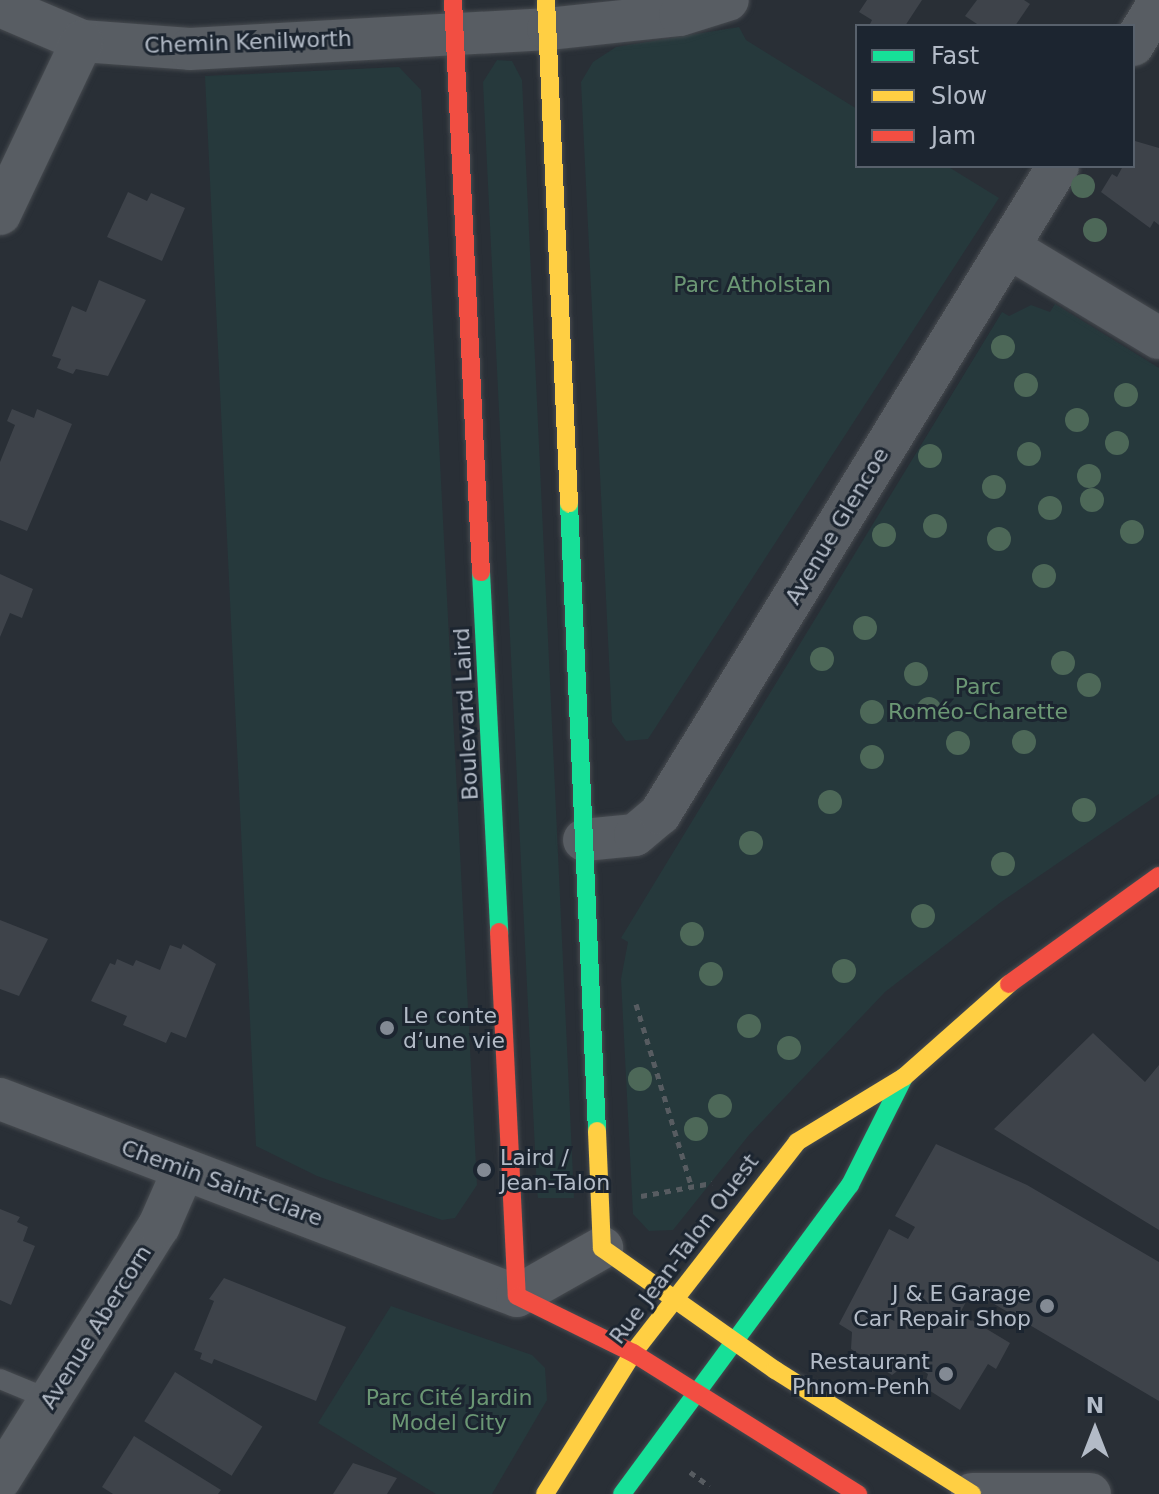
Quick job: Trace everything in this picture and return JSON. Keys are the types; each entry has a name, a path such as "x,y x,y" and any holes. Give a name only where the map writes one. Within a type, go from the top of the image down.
{"street":[{"name":"Chemin Kenilworth","path":"0,6 82,41 190,49 454,16 680,15 728,0"},
{"path":"1135,42 1159,2"},
{"path":"547,14 602,1248"},
{"name":"Boulevard Laird","path":"454,16 517,1296"},
{"path":"0,214 82,41"},
{"name":"Avenue Glencoe","path":"584,840 635,835 660,814 1057,168"},
{"path":"1008,247 1159,338"},
{"name":"Rue Jean-Talon Ouest","path":"545,1494 633,1353 797,1142 904,1077 1038,959 1159,876"},
{"name":"Rue Jean-Talon Ouest","path":"622,1494 850,1185 904,1077"},
{"name":"Chemin Saint-Clare","path":"0,1099 183,1171 231,1184 517,1296"},
{"name":"Avenue Abercorn","path":"0,1479 159,1226 183,1171"},
{"path":"517,1296 602,1248"},
{"path":"444,1267 516,1251 602,1248 734,1341 972,1494 1090,1494"},
{"path":"517,1296 633,1353 858,1494"}],"lane":[{"path":"0,1379 51,1400"}],"path":[{"path":"633,993 691,1185"},
{"path":"660,1192 710,1181 716,1186"},
{"path":"684,1468 709,1486"}],"green space":[{"name":"Parc Atholstan","path":"739,27 746,40 855,108 855,168 950,168 999,198 648,739 626,741 612,722 581,82 593,62 616,47"},
{"path":"497,60 512,61 522,80 574,1198 538,1198 537,1191 483,82"},
{"path":"399,67 421,90 477,1185 455,1218 442,1220 317,1176 256,1146 205,76"},
{"name":"Parc Roméo-Charette","path":"1055,304 1159,368 1159,794 1001,902 885,992 749,1135 673,1230 649,1231 633,1214 621,979 628,942 621,938 1002,312 1009,316 1031,305 1050,312"},
{"name":"Parc Cité Jardin Model City","path":"391,1306 532,1355 545,1368 547,1400 492,1494 436,1494 318,1423"}],"building":[{"path":"867,0 922,0 906,24 870,24 872,20 859,12"},
{"path":"977,0 1024,0 1030,4 1016,24 977,24 965,16"},
{"path":"1135,141 1159,148 1159,225 1154,221 1150,228 1101,192 1112,174 1117,177 1122,168 1135,168"},
{"path":"128,192 147,201 151,193 185,208 162,261 107,237"},
{"path":"99,280 146,300 108,376 76,369 73,374 57,368 61,359 52,356 72,306 86,312"},
{"path":"12,409 34,418 37,409 72,424 27,531 0,520 0,462 15,425 7,421"},
{"path":"0,574 33,589 22,618 10,613 0,637"},
{"path":"0,920 48,939 19,996 0,989"},
{"path":"183,944 216,964 186,1038 171,1032 166,1043 123,1025 127,1016 91,1001 110,963 115,965 117,959 133,966 136,960 160,970 170,945 181,949"},
{"path":"1093,1033 1145,1082 1159,1065 1159,1230 994,1129"},
{"path":"936,1144 1027,1185 1159,1262 1159,1401 972,1291 960,1313 1010,1343 996,1369 988,1364 960,1410 924,1387 928,1374 910,1362 892,1375 851,1349 852,1332 839,1324 889,1229 908,1239 915,1227 895,1216"},
{"path":"0,1209 20,1217 17,1222 28,1227 23,1241 35,1246 11,1305 0,1300"},
{"path":"224,1278 346,1327 316,1401 214,1359 212,1364 200,1359 202,1353 194,1350 214,1301 209,1299"},
{"path":"175,1372 262,1427 232,1476 144,1421"},
{"path":"134,1436 221,1490 218,1494 113,1494 102,1487"},
{"path":"353,1463 397,1478 387,1494 333,1494"}],"traffic: fast":[{"path":"569,503 597,1131"},
{"path":"481,572 499,932"},
{"path":"622,1494 850,1185 904,1077"}],"traffic: slow":[{"path":"546,0 569,503"},
{"path":"545,1494 633,1353 797,1142 904,1077 1009,984"},
{"path":"597,1131 602,1248 775,1370 972,1494"}],"traffic: jam":[{"path":"453,0 481,572"},
{"path":"1009,984 1159,876"},
{"path":"499,932 517,1296 633,1353 858,1494"}],"place":[{"name":"Le conte d’une vie","path":"387,1028"},
{"name":"Laird / Jean-Talon","path":"484,1170"},
{"name":"J & E Garage Car Repair Shop","path":"1047,1306"},
{"name":"Restaurant Phnom-Penh","path":"946,1374"}]}
